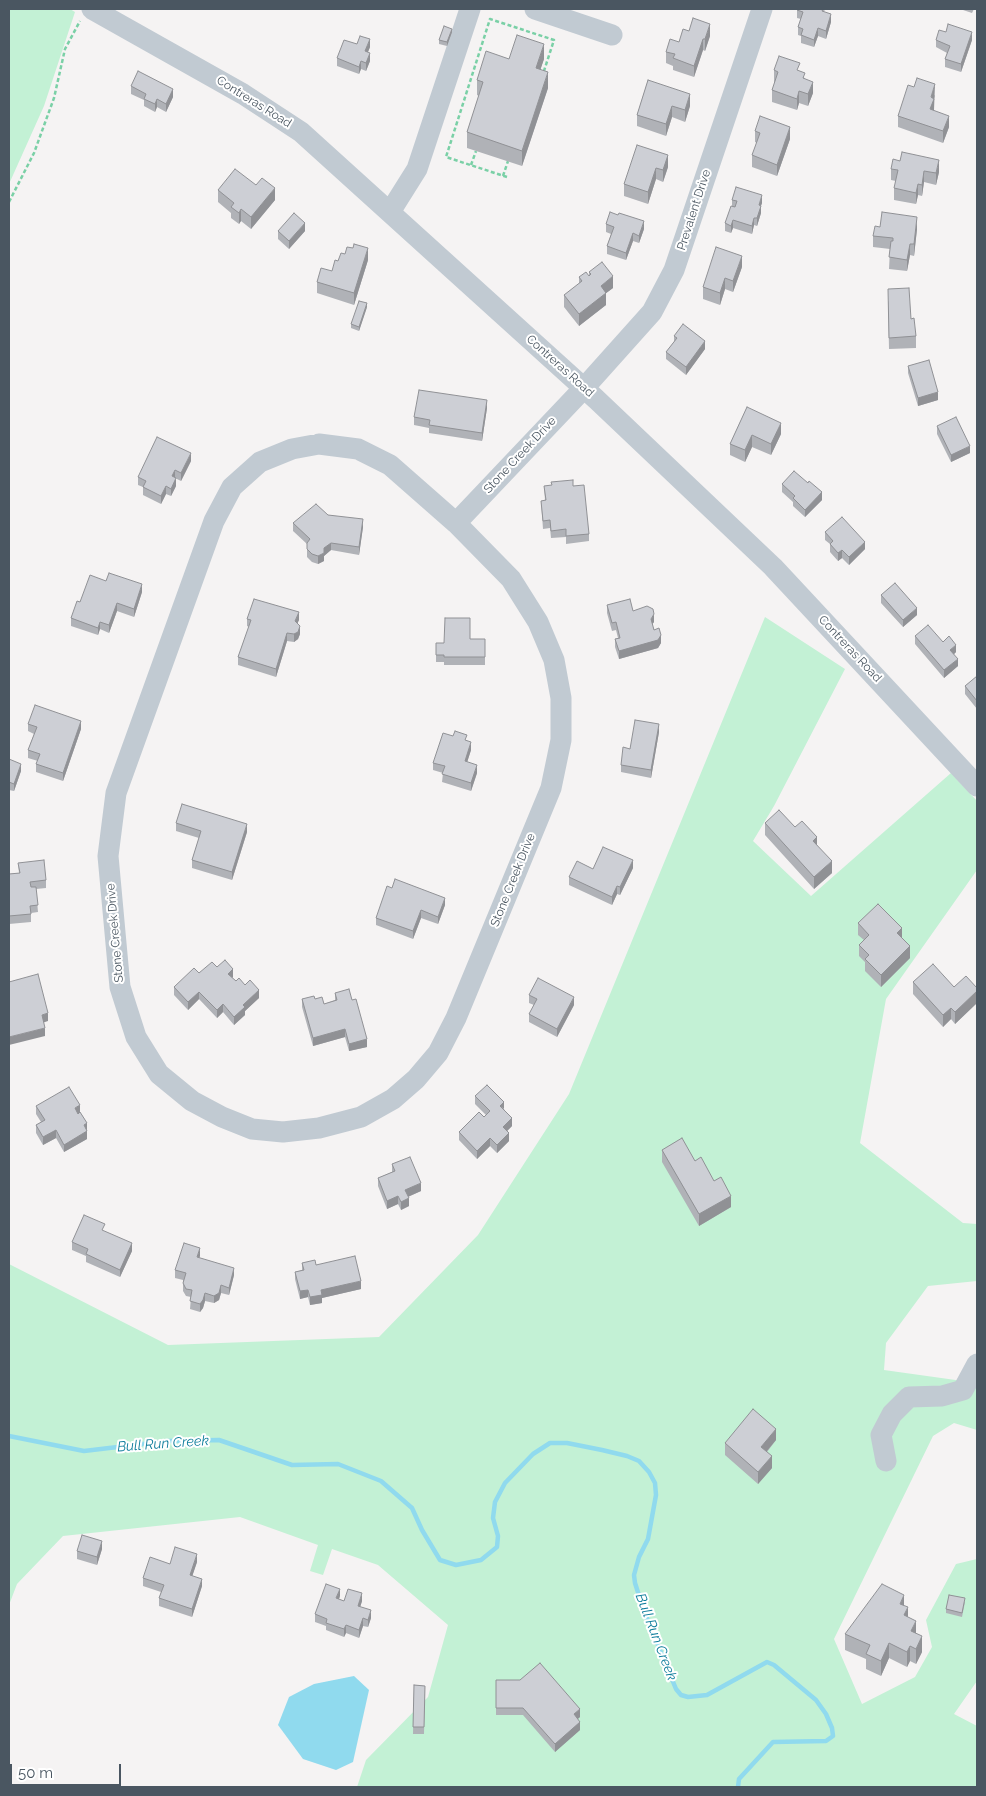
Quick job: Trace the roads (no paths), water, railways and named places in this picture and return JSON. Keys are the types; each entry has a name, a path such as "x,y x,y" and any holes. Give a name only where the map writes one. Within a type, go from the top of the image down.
{"street":[{"path":"390,212 417,169 470,9"},
{"path":"535,9 612,35"},
{"name":"Prevalent Drive","path":"584,388 652,312 674,270 762,9"},
{"name":"Contreras Road","path":"87,13 275,114 301,132 584,388 773,567 977,786"},
{"name":"Stone Creek Drive","path":"456,523 584,388"},
{"name":"Stone Creek Drive","path":"320,444 358,449 390,465 456,523 511,578 538,622 554,660 561,698 562,740 550,788 456,1018 438,1053 416,1079 393,1099 360,1117 319,1128 283,1132 252,1129 222,1117 192,1101 159,1074 136,1037 120,987 108,856 116,793 214,521 232,487 260,462 292,448 320,444"},
{"path":"886,1461 881,1435 892,1414 908,1397 942,1396 963,1390 977,1364"}],"water":[{"path":"354,1676 369,1690 353,1762 336,1770 303,1759 278,1725 289,1697 314,1684"}],"waterway":[{"name":"Bull Run Creek","path":"9,1436 84,1451 168,1441 219,1440 292,1465 338,1464 381,1481 412,1508 422,1530 440,1560 456,1565 481,1560 497,1547 498,1536 493,1518 495,1502 505,1483 533,1454 550,1443 567,1443 602,1450 639,1461 649,1472 655,1483 656,1495 648,1539 639,1557 634,1575 635,1583 644,1611 676,1689 681,1695 688,1697 707,1695 767,1662 774,1665 816,1700 826,1714 832,1728 833,1736 826,1741 773,1742 739,1779 738,1787"}]}
